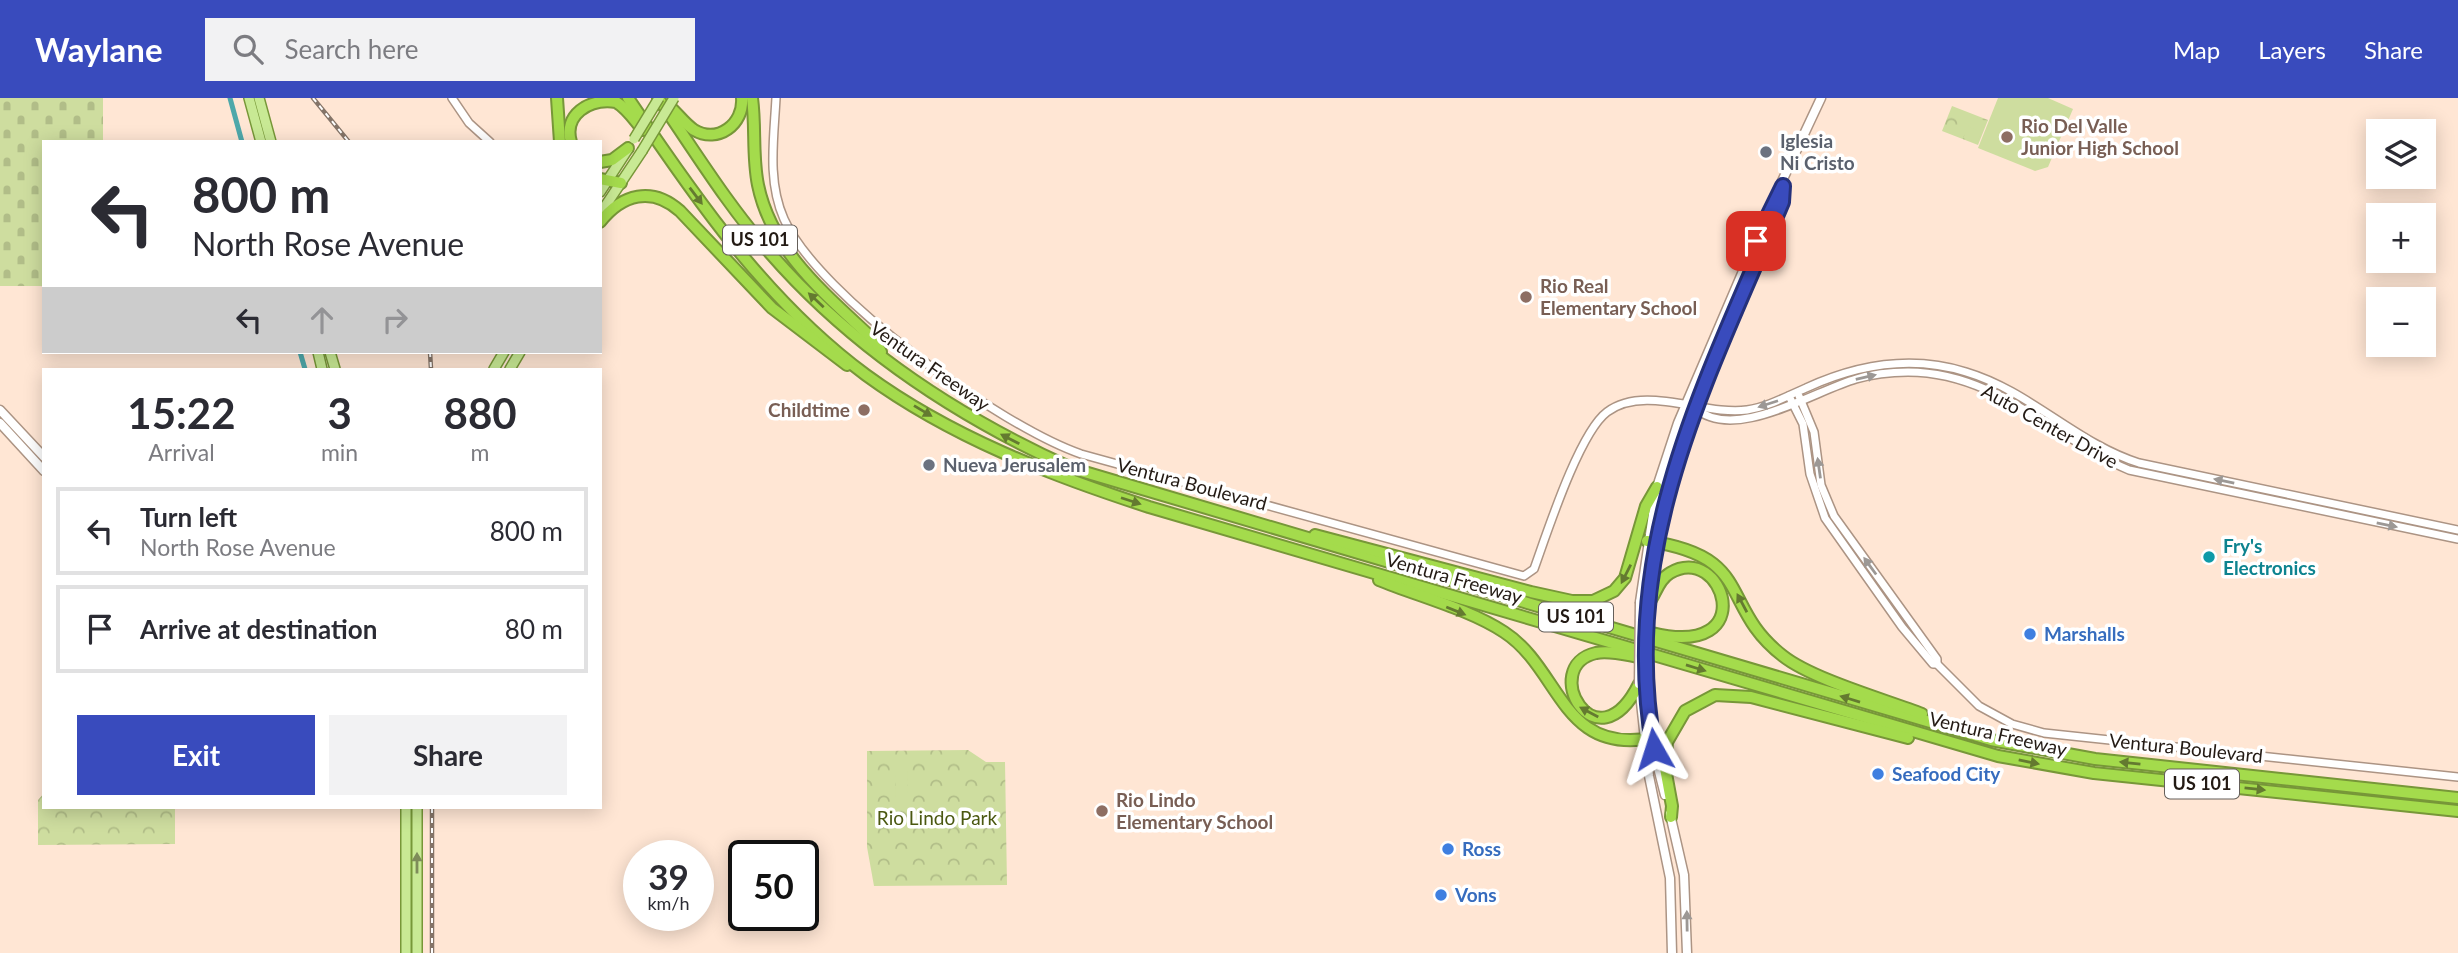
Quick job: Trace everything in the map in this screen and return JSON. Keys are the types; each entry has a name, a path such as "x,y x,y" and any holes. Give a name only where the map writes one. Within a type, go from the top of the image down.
{"highway":[{"path":"557,98 560,140"},
{"name":"Ventura Freeway","path":"628,98 740,254 796,315 865,374 944,424 1068,479 1149,507 1962,747 2094,773 2458,811"},
{"path":"659,98 692,129 715,135 725,132 738,119 742,98"},
{"name":"Ventura Freeway","path":"659,98 769,253 814,299 886,360 974,420 1071,468 1991,740 2071,755 2362,788 2458,794"},
{"path":"752,98 755,170 769,222 805,273 876,342 886,360"},
{"path":"571,140 569,127 574,113 585,103 599,99 620,105 657,141"},
{"path":"602,162 612,160 631,144"},
{"path":"602,185 618,188"},
{"path":"602,220 617,204 635,196 668,201 772,308 837,361 865,374"},
{"path":"1263,526 1330,538 1531,592 1585,602 1608,596 1625,578 1646,506 1657,487"},
{"path":"1651,542 1698,553 1721,568 1757,630 1784,658 1924,715 1939,726"},
{"path":"1348,565 1372,578 1502,630 1532,657 1565,708 1580,723 1609,735 1648,738"},
{"path":"1602,625 1675,638 1696,638 1716,624 1723,602 1713,578 1705,573 1686,569 1669,574 1644,603"},
{"path":"1643,686 1622,711 1605,718 1595,717 1580,708 1571,688 1574,671 1590,655 1610,653 1668,660"},
{"path":"1671,817 1672,806 1665,768 1667,742 1685,711 1714,695 1751,697 1891,734 1962,747"},
{"path":"2362,788 2458,794"}],"main road":[{"path":"249,98 260,140"},
{"path":"259,98 270,140"},
{"path":"602,185 659,98"},
{"path":"602,211 674,98"},
{"path":"1651,542 1691,407 1776,194 1783,186 1821,98"},
{"path":"1672,953 1670,878 1648,738 1643,686 1644,603 1657,487 1678,423 1691,407"},
{"path":"0,410 42,455"},
{"path":"0,423 42,469"},
{"path":"1648,738 1671,817 1685,882 1687,953"},
{"path":"406,809 406,953"},
{"path":"416,953 417,809"}],"street":[{"path":"452,98 475,130 488,140"},
{"name":"Ventura Boulevard","path":"776,98 773,160 775,192 784,219 804,251 903,346 1008,420 1062,448 1524,576 1534,569 1589,432 1599,419 1620,405 1640,400 1691,407"},
{"name":"Auto Center Drive","path":"1795,398 1839,375 1877,365 1927,364 1964,371 2011,390 2113,454 2139,463 2458,530"},
{"name":"Auto Center Drive","path":"1691,407 1747,410 1856,379 1888,373 1943,376 1996,392 2106,461 2129,470 2458,539"},
{"name":"Ventura Boulevard","path":"1795,398 1814,432 1821,485 1834,516 1937,659 1937,664 1969,698 1988,712 2036,731 2458,777"}],"green space":[{"path":"0,98 103,98 103,140 42,140 42,286 0,286"},
{"path":"1998,98 2048,98 2073,109 2048,167 2035,171 1978,148"},
{"path":"1952,106 1988,120 1978,145 1942,131"},
{"path":"1972,116 1986,121 1977,143 1963,138 1968,128 1976,130 1968,127"},
{"name":"Rio Lindo Park","path":"968,750 986,762 1005,762 1007,885 874,886 867,847 867,751"},
{"path":"896,771 908,771 907,797 895,797"},
{"path":"42,795 42,809 175,809 175,844 38,845 38,800"}],"waterway":[{"path":"230,98 241,140"},
{"path":"301,354 305,368"}],"railway":[{"path":"313,98 347,140"},
{"path":"430,354 431,368"},
{"path":"432,809 432,953"}],"place":[{"name":"Rio Del Valle Junior High School","path":"2007,137"},
{"name":"Iglesia Ni Cristo","path":"1766,152"},
{"name":"Rio Real Elementary School","path":"1526,297"},
{"name":"Childtime","path":"864,410"},
{"name":"Nueva Jerusalem","path":"929,465"},
{"name":"Fry's Electronics","path":"2209,557"},
{"name":"Marshalls","path":"2030,634"},
{"name":"Seafood City","path":"1878,774"},
{"name":"Rio Lindo Elementary School","path":"1102,811"},
{"name":"Ross","path":"1448,849"},
{"name":"Vons","path":"1441,895"}],"route":[{"path":"1654,749 1647,663 1648,604 1655,542 1674,466 1695,408 1782,202 1783,186 1776,194 1756,241"}]}
